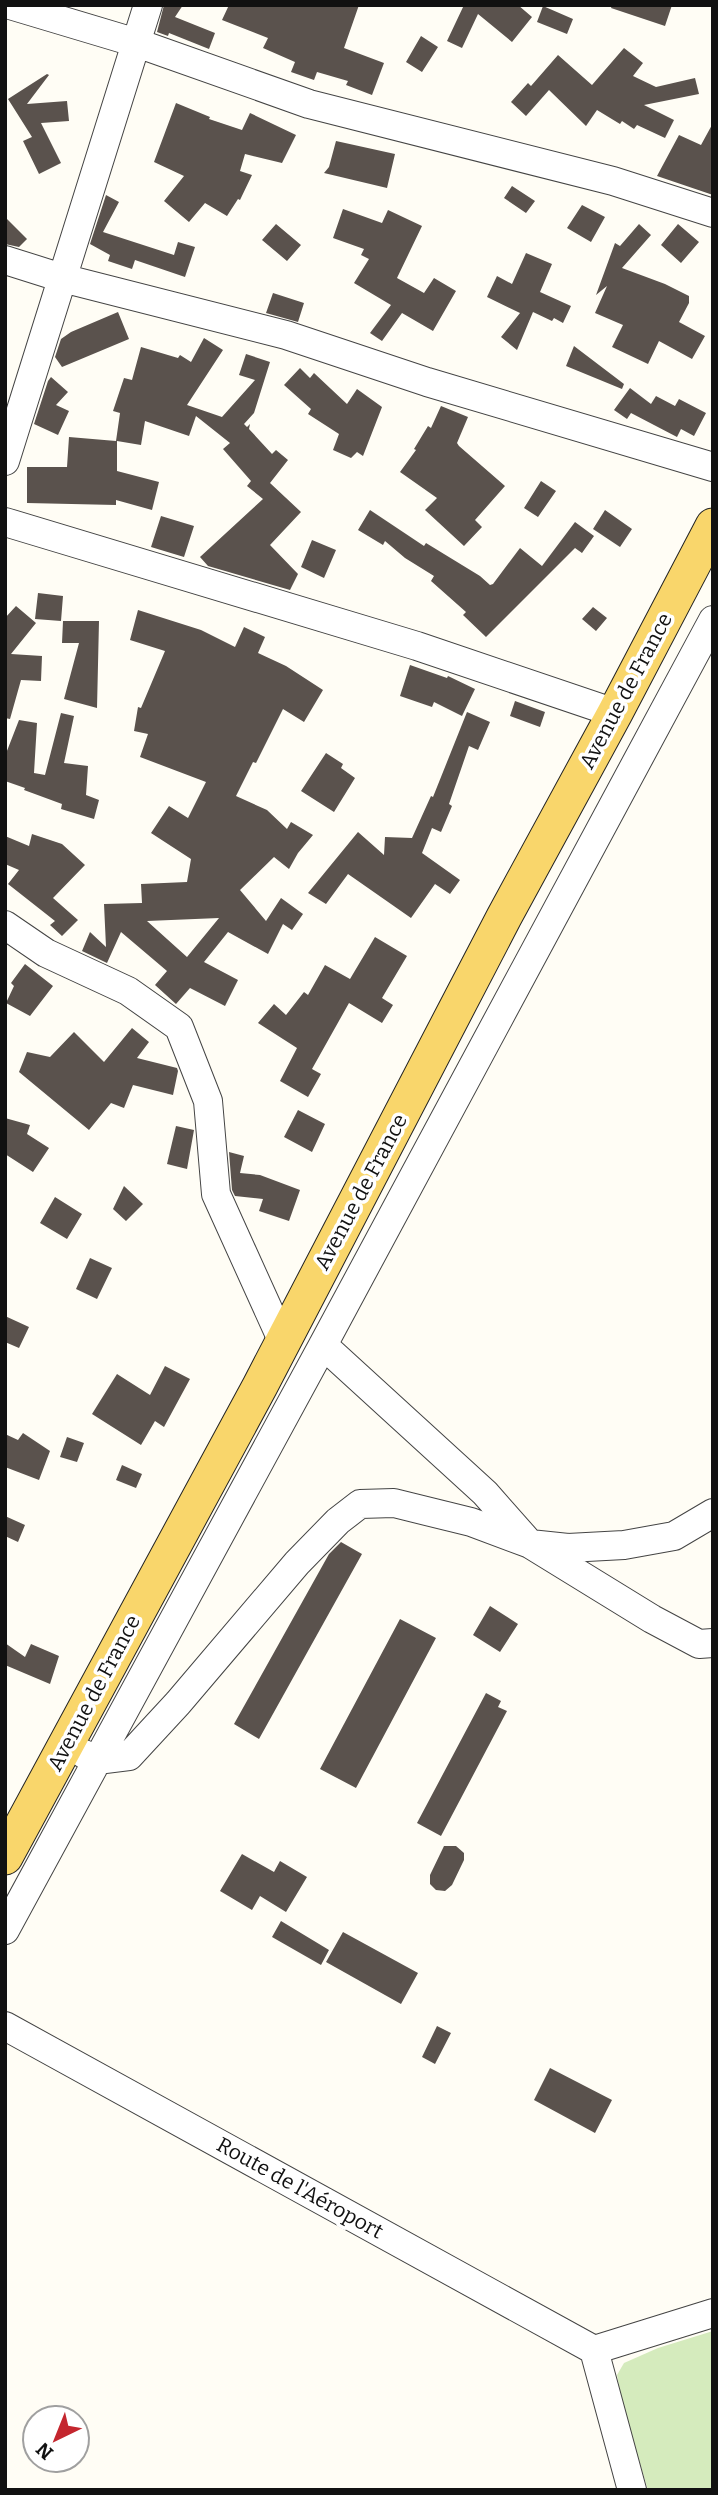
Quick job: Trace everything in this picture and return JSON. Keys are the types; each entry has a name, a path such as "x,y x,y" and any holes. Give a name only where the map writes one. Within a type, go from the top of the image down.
{"main road":[{"name":"Avenue de France","path":"5,1857 283,1342 498,929 713,526"}],"street":[{"path":"10,5 137,43 309,104 613,181 713,213"},
{"path":"5,461 148,5"},
{"path":"5,260 62,278 286,335 427,382 713,467"},
{"path":"5,522 417,646 615,713"},
{"path":"5,1930 713,620"},
{"path":"5,925 46,953 128,991 179,1027 208,1101 216,1194 283,1342"},
{"path":"323,1345 485,1493 530,1544 568,1548 624,1545 674,1536 713,1513"},
{"path":"65,1747 97,1759 129,1756 178,1703 297,1563 338,1521 360,1504 394,1503 471,1521 530,1544 652,1619 699,1644 713,1643"},
{"name":"Route de l'Aéroport","path":"5,2026 594,2350"},
{"path":"632,2490 594,2350 713,2313"}],"green space":[{"path":"713,2331 713,2490 648,2490 623,2408 617,2375 624,2363 658,2348"}],"building":[{"path":"164,5 183,5 175,17 215,33 209,49 169,33 168,36 157,32"},
{"path":"229,5 359,5 344,48 384,63 372,95 346,85 348,81 317,72 314,80 291,72 295,62 263,48 268,38 222,20"},
{"path":"464,5 518,5 532,17 512,42 478,14 462,48 447,41"},
{"path":"612,5 672,5 665,26 611,8"},
{"path":"543,6 573,19 567,34 537,22"},
{"path":"421,36 438,47 422,72 406,62"},
{"path":"624,48 643,63 633,76 656,87 695,78 699,94 644,105 674,120 665,138 637,125 634,129 622,121 620,124 597,110 586,126 549,90 526,116 511,102 528,83 531,86 558,55 592,85"},
{"path":"49,75 27,104 67,101 69,121 41,123 61,163 39,174 23,141 32,137 8,99"},
{"path":"176,103 210,117 209,119 242,130 250,113 296,135 282,163 245,154 240,171 252,175 240,200 238,199 227,216 205,203 189,222 164,201 184,176 154,162"},
{"path":"713,123 713,195 657,176 679,135 701,145"},
{"path":"336,141 395,154 387,188 324,173 329,167"},
{"path":"512,186 535,201 526,213 504,198"},
{"path":"106,195 119,202 103,232 174,255 178,242 195,247 185,277 135,260 132,269 108,261 110,255 90,244"},
{"path":"582,205 605,217 591,242 567,228"},
{"path":"343,209 382,223 388,210 422,226 397,278 424,293 434,278 456,291 433,331 402,313 382,341 370,333 391,305 354,283 369,259 361,255 364,249 333,238"},
{"path":"5,217 27,239 19,247 5,244"},
{"path":"276,224 301,245 287,261 262,240"},
{"path":"639,224 651,235 622,268 689,296 689,303 679,322 705,336 692,359 659,341 648,364 612,347 623,325 595,313 607,286 596,295 615,243 620,246"},
{"path":"678,224 699,242 681,263 661,245"},
{"path":"526,253 552,264 540,292 571,306 563,323 533,312 517,350 501,337 520,313 487,297 497,276 512,284"},
{"path":"273,293 304,303 298,322 266,313"},
{"path":"118,312 129,339 62,367 55,357 61,339"},
{"path":"204,338 223,350 187,405 222,417 255,380 239,375 246,354 270,362 254,413 244,424 247,427 250,424 249,429 272,454 276,450 288,460 270,483 301,512 270,545 298,574 290,590 208,566 200,557 263,499 247,486 251,481 223,449 230,443 196,416 189,436 145,421 141,445 117,441 117,471 159,482 152,510 116,500 116,505 27,503 27,467 67,467 69,437 116,441 120,413 113,411 124,378 132,380 141,347 178,358 180,355 191,362"},
{"path":"574,346 624,384 622,389 566,366"},
{"path":"300,368 310,378 314,373 347,404 357,389 382,407 363,456 357,452 351,458 333,450 339,434 308,414 311,409 284,385"},
{"path":"51,377 68,392 56,405 69,411 58,435 34,424"},
{"path":"630,388 651,404 656,396 675,406 679,399 706,413 694,436 681,429 677,437 631,413 627,419 614,410"},
{"path":"441,406 468,417 457,443 505,486 475,520 482,527 464,546 425,510 437,498 400,472 416,450 414,449 428,426 431,428"},
{"path":"541,481 556,491 538,517 524,508"},
{"path":"370,510 424,546 426,543 480,576 490,585 520,548 542,566 575,522 594,536 582,553 575,548 486,637 463,615 466,612 431,581 434,576 405,558 385,541 383,545 358,530"},
{"path":"605,510 632,529 620,547 593,529"},
{"path":"161,516 194,526 184,557 151,547"},
{"path":"312,540 336,550 324,578 301,567"},
{"path":"38,593 63,596 61,621 35,619"},
{"path":"16,606 36,623 11,654 42,656 41,681 21,680 10,719 5,718 5,618"},
{"path":"593,607 607,618 596,631 582,619"},
{"path":"138,610 201,630 235,647 244,627 265,637 258,653 286,666 323,690 304,722 283,709 236,796 267,810 287,829 291,822 313,835 289,869 274,857 240,890 266,921 281,898 303,914 292,930 283,924 268,954 228,932 204,962 238,980 225,1006 190,988 176,1004 155,985 167,971 121,932 107,963 82,951 90,932 106,947 104,904 142,903 141,884 187,882 191,859 151,833 169,806 188,818 206,782 140,757 148,734 134,731 138,707 141,708 165,651 130,640","holes":["219,918 187,957 147,921"]},
{"path":"63,621 99,621 97,708 64,699 79,643 62,643"},
{"path":"410,665 447,678 448,676 475,689 462,716 434,702 432,707 400,696"},
{"path":"515,701 545,712 540,727 510,716"},
{"path":"467,712 490,722 478,750 469,746 449,804 452,806 441,832 432,828 422,853 460,880 450,894 435,884 411,918 348,874 326,904 308,893 358,832 384,855 385,837 412,838 431,796 433,797"},
{"path":"61,713 74,716 64,763 88,766 86,795 99,800 94,819 61,809 62,804 5,781 5,756 19,720 37,723 34,773 45,775"},
{"path":"326,753 343,764 341,768 355,778 334,812 301,791"},
{"path":"32,834 62,844 85,865 53,898 78,920 62,936 50,925 55,921 8,884 19,870 5,864 5,836 29,846"},
{"path":"375,937 407,956 382,998 393,1005 382,1023 349,1003 312,1069 321,1074 308,1097 280,1081 297,1048 258,1023 274,1004 286,1015 304,992 308,995 325,965 350,979"},
{"path":"25,964 53,986 30,1016 6,1003 14,986 11,983"},
{"path":"132,1028 149,1042 137,1058 177,1068 173,1095 133,1085 124,1108 111,1103 89,1130 19,1072 27,1052 50,1057 74,1032 104,1062"},
{"path":"298,1110 325,1124 312,1152 284,1137"},
{"path":"5,1118 30,1125 27,1134 49,1148 33,1172 5,1154"},
{"path":"176,1126 194,1130 187,1169 167,1164"},
{"path":"229,1152 244,1156 240,1173 260,1175 300,1190 289,1221 259,1211 263,1199 235,1196 232,1190"},
{"path":"124,1186 143,1204 126,1221 113,1209"},
{"path":"55,1197 82,1214 67,1239 40,1223"},
{"path":"90,1258 112,1268 97,1299 76,1289"},
{"path":"5,1316 29,1327 19,1348 5,1342"},
{"path":"165,1366 190,1379 164,1427 155,1421 141,1445 92,1414 117,1374 150,1395"},
{"path":"23,1433 50,1451 39,1480 5,1467 5,1434 18,1440"},
{"path":"67,1437 84,1443 77,1462 60,1457"},
{"path":"122,1465 142,1474 136,1488 116,1480"},
{"path":"5,1516 25,1525 18,1542 5,1536"},
{"path":"341,1542 362,1554 259,1739 234,1724 329,1554"},
{"path":"490,1606 518,1624 500,1652 473,1635"},
{"path":"400,1619 436,1638 356,1788 320,1769"},
{"path":"5,1643 25,1657 31,1644 59,1656 50,1684 5,1665"},
{"path":"486,1693 501,1701 498,1707 507,1711 441,1836 417,1823"},
{"path":"444,1846 456,1846 464,1853 464,1860 452,1885 445,1891 436,1890 430,1884 430,1875"},
{"path":"242,1854 274,1872 280,1861 307,1877 286,1912 260,1896 252,1910 220,1891"},
{"path":"281,1921 329,1950 321,1965 272,1937"},
{"path":"343,1932 418,1973 401,2004 326,1962"},
{"path":"437,2026 451,2033 435,2064 422,2057"},
{"path":"550,2068 612,2100 595,2133 534,2100"}]}
